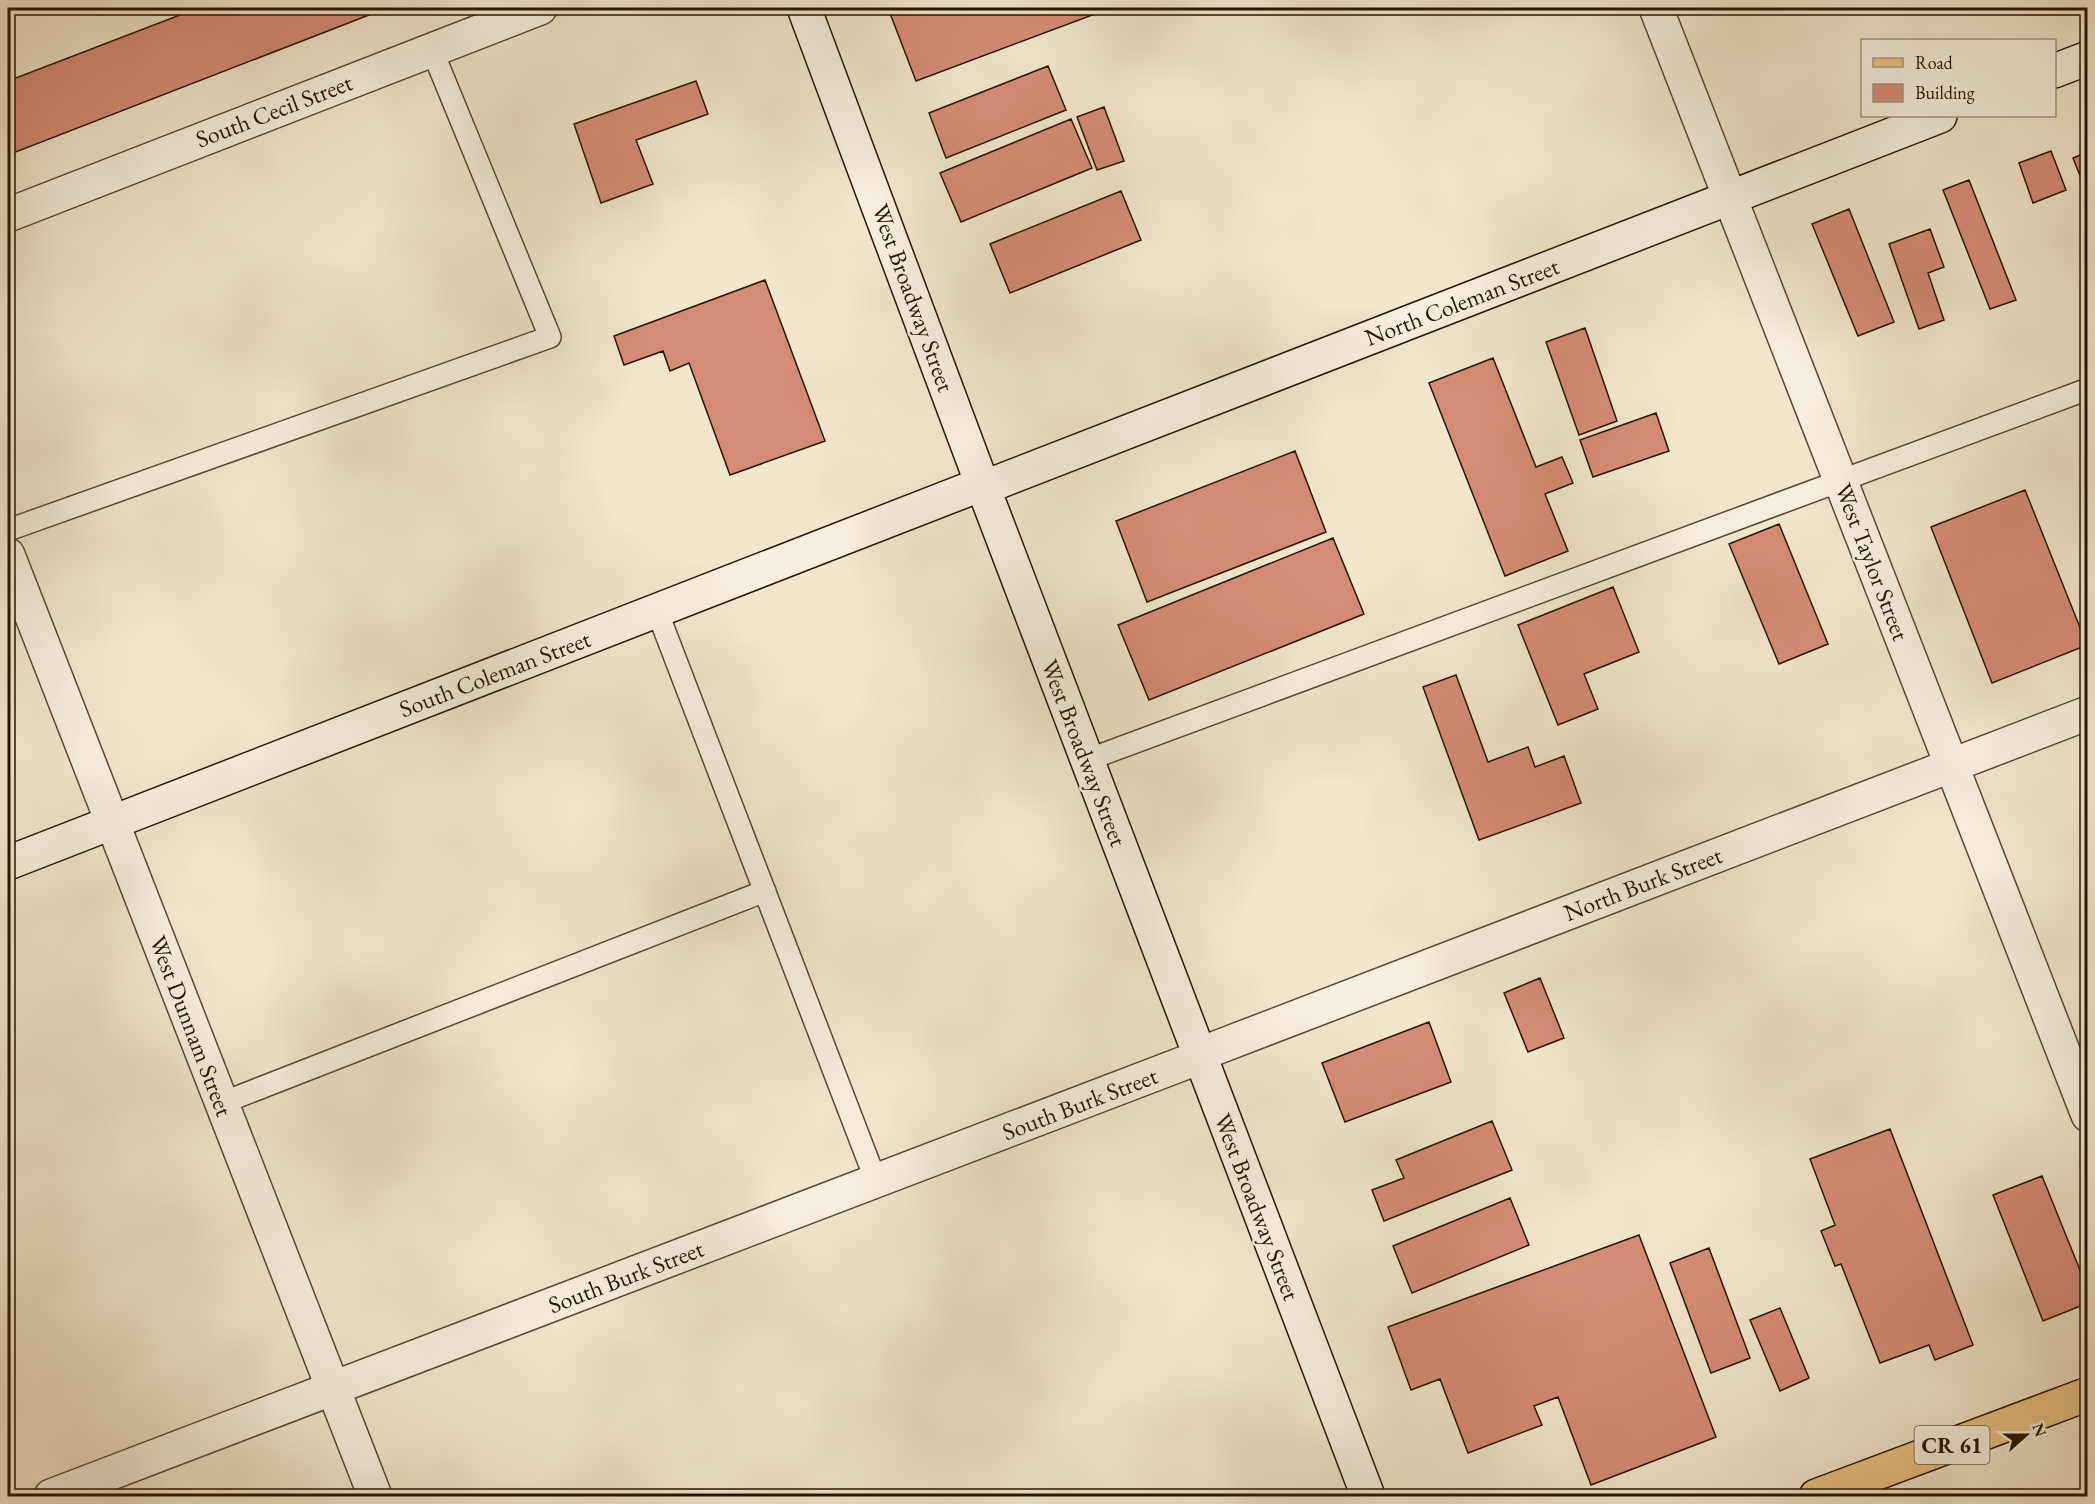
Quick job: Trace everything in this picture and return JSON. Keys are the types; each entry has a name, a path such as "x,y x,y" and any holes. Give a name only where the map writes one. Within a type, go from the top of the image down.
{"main road":[{"name":"CR 61","path":"1824,1495 2088,1394"}],"street":[{"name":"South Cecil Street","path":"8,215 540,8"},
{"name":"West Broadway Street","path":"804,8 982,484 1368,1497"},
{"name":"West Taylor Street","path":"1661,9 1730,198 2088,1115"},
{"path":"2056,71 2088,58"},
{"name":"North Coleman Street","path":"982,484 993,484 1937,117"},
{"name":"South Coleman Street","path":"8,863 982,484"},
{"name":"West Dunnam Street","path":"8,555 375,1497"},
{"name":"North Burk Street","path":"1200,1058 1208,1050 2088,713"},
{"name":"South Burk Street","path":"51,1497 1200,1058"}],"lane":[{"path":"8,530 550,337 432,50"},
{"path":"1087,760 2088,389"},
{"path":"657,611 876,1181"},
{"path":"222,1103 765,891"}],"building":[{"path":"198,8 387,8 8,155 8,81"},
{"path":"888,8 1111,8 916,81"},
{"path":"1048,66 1066,110 946,158 929,113"},
{"path":"696,81 708,114 636,140 653,184 601,203 574,124"},
{"path":"1104,107 1124,161 1097,170 1077,117"},
{"path":"1071,119 1092,168 961,222 940,173"},
{"path":"2051,151 2066,190 2033,203 2019,163"},
{"path":"2088,152 2088,196 2073,158"},
{"path":"1969,180 2016,300 1990,309 1943,190"},
{"path":"1121,191 1141,240 1010,293 990,244"},
{"path":"1849,209 1894,322 1858,336 1812,224"},
{"path":"1930,229 1944,267 1928,273 1944,320 1919,329 1889,244"},
{"path":"765,280 825,441 730,475 689,363 670,371 663,351 624,365 614,336"},
{"path":"1585,328 1617,421 1579,435 1546,342"},
{"path":"1493,358 1536,467 1562,457 1573,483 1545,494 1568,551 1505,576 1429,383"},
{"path":"1656,413 1669,451 1593,477 1580,440"},
{"path":"1295,451 1326,532 1147,602 1116,521"},
{"path":"2025,490 2087,645 1992,683 1931,527"},
{"path":"1779,524 1828,644 1779,664 1729,544"},
{"path":"1333,538 1364,614 1149,700 1118,625"},
{"path":"1613,587 1639,652 1584,674 1598,709 1558,725 1518,625"},
{"path":"1456,675 1488,762 1528,747 1535,767 1564,756 1581,803 1479,840 1423,687"},
{"path":"1540,978 1564,1038 1528,1052 1504,993"},
{"path":"1429,1022 1451,1082 1345,1122 1322,1063"},
{"path":"1492,1121 1512,1170 1384,1221 1372,1190 1404,1178 1396,1160"},
{"path":"1890,1129 1973,1345 1935,1360 1929,1345 1880,1363 1841,1264 1835,1266 1821,1231 1835,1225 1810,1159"},
{"path":"2042,1176 2088,1290 2088,1303 2043,1321 1993,1195"},
{"path":"1510,1198 1529,1245 1412,1293 1393,1246"},
{"path":"1639,1235 1716,1437 1591,1485 1558,1397 1534,1406 1542,1425 1468,1453 1440,1379 1411,1390 1388,1327"},
{"path":"1709,1248 1750,1358 1711,1373 1670,1263"},
{"path":"1780,1308 1809,1378 1780,1391 1750,1320"}]}
